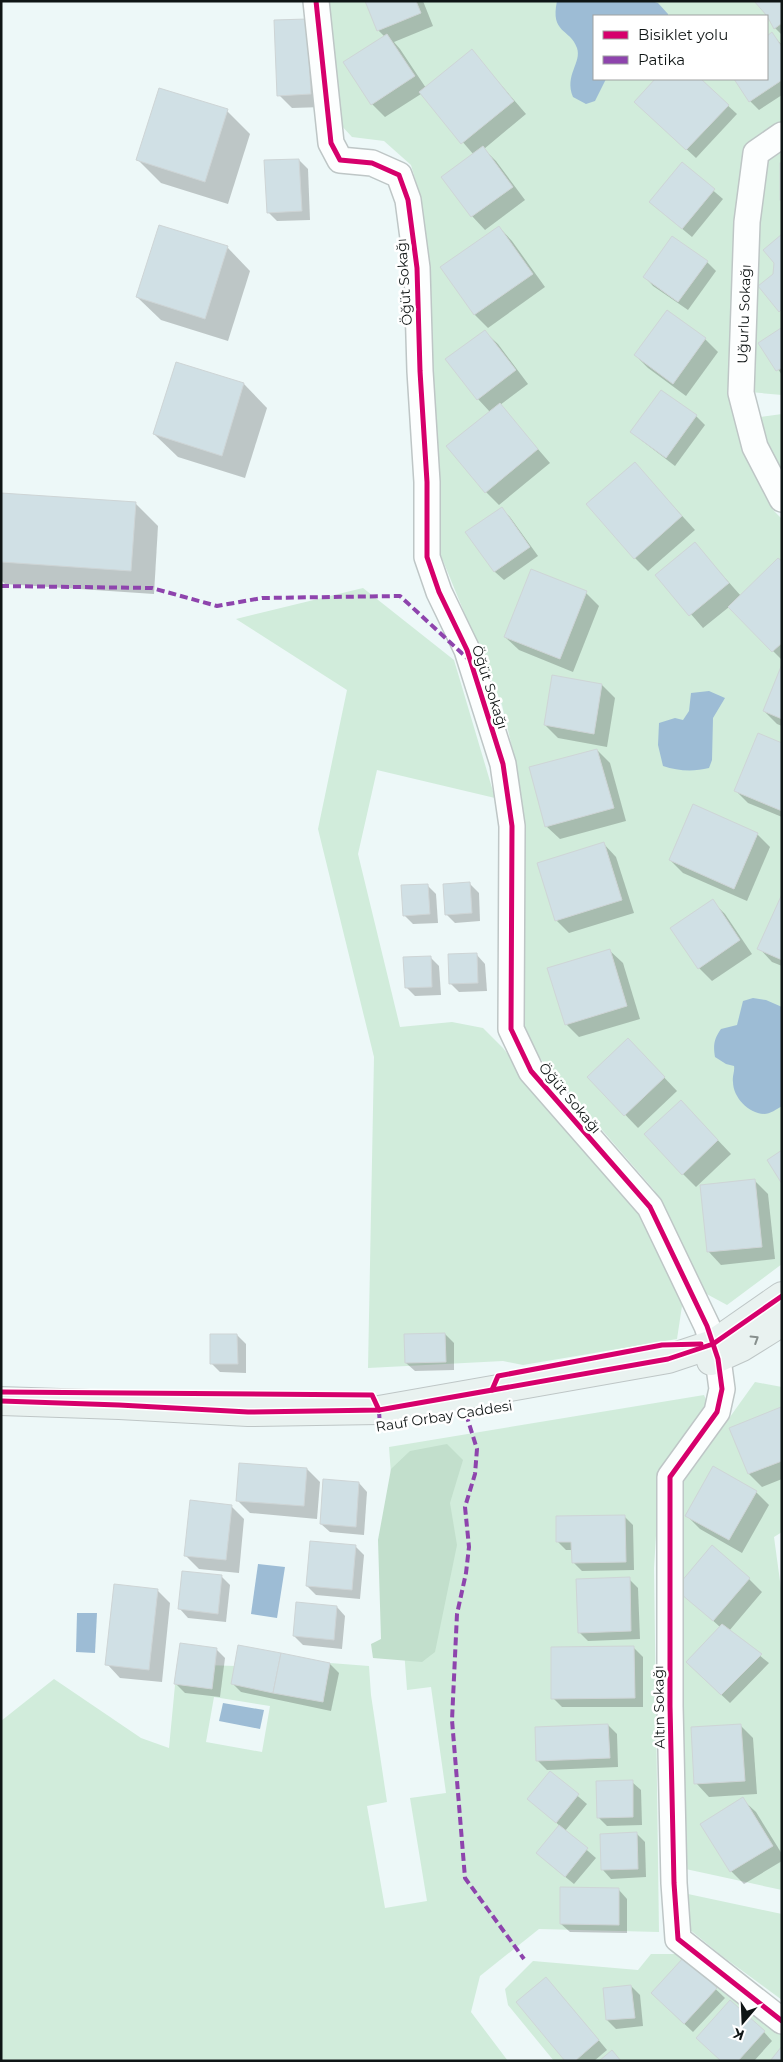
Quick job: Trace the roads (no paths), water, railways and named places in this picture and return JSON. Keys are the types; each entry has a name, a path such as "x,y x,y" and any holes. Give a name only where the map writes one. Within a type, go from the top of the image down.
{"street":[{"name":"Öğüt Sokağı","path":"316,1 331,143 340,160 372,163 399,175 408,200 417,268 420,370 427,482 427,557 439,592 467,650 503,764 512,826 511,1029 532,1071 650,1207 707,1326 715,1352"},
{"name":"Uğurlu Sokağı","path":"782,135 756,153 746,222 741,393 755,447 782,499"},
{"name":"Rauf Orbay Caddesi","path":"1,1417 180,1426 380,1428 466,1414 673,1373 715,1352 782,1296"},
{"name":"Rauf Orbay Caddesi","path":"1,1402 248,1412 379,1410 742,1347 782,1322"},
{"name":"Altın Sokağı","path":"715,1352 722,1389 717,1412 670,1477 670,1706 674,1883 678,1939 782,2021"}],"water":[{"path":"557,1 652,1 658,3 668,15 593,15 593,80 606,80 595,101 586,104 573,97 571,82 578,54 577,48 570,37 558,25"},
{"path":"709,691 725,698 713,718 712,760 709,768 686,770 663,766 658,745 659,723 675,718 683,720 689,711 691,693"},
{"path":"753,998 766,1000 782,1007 782,1106 766,1114 752,1111 742,1103 734,1088 734,1066 726,1064 715,1057 714,1053 715,1039 721,1029 737,1025 743,1001"},
{"path":"258,1564 285,1567 277,1618 251,1614"},
{"path":"77,1613 97,1613 95,1653 76,1652"},
{"path":"223,1703 264,1710 260,1729 219,1721"}]}
